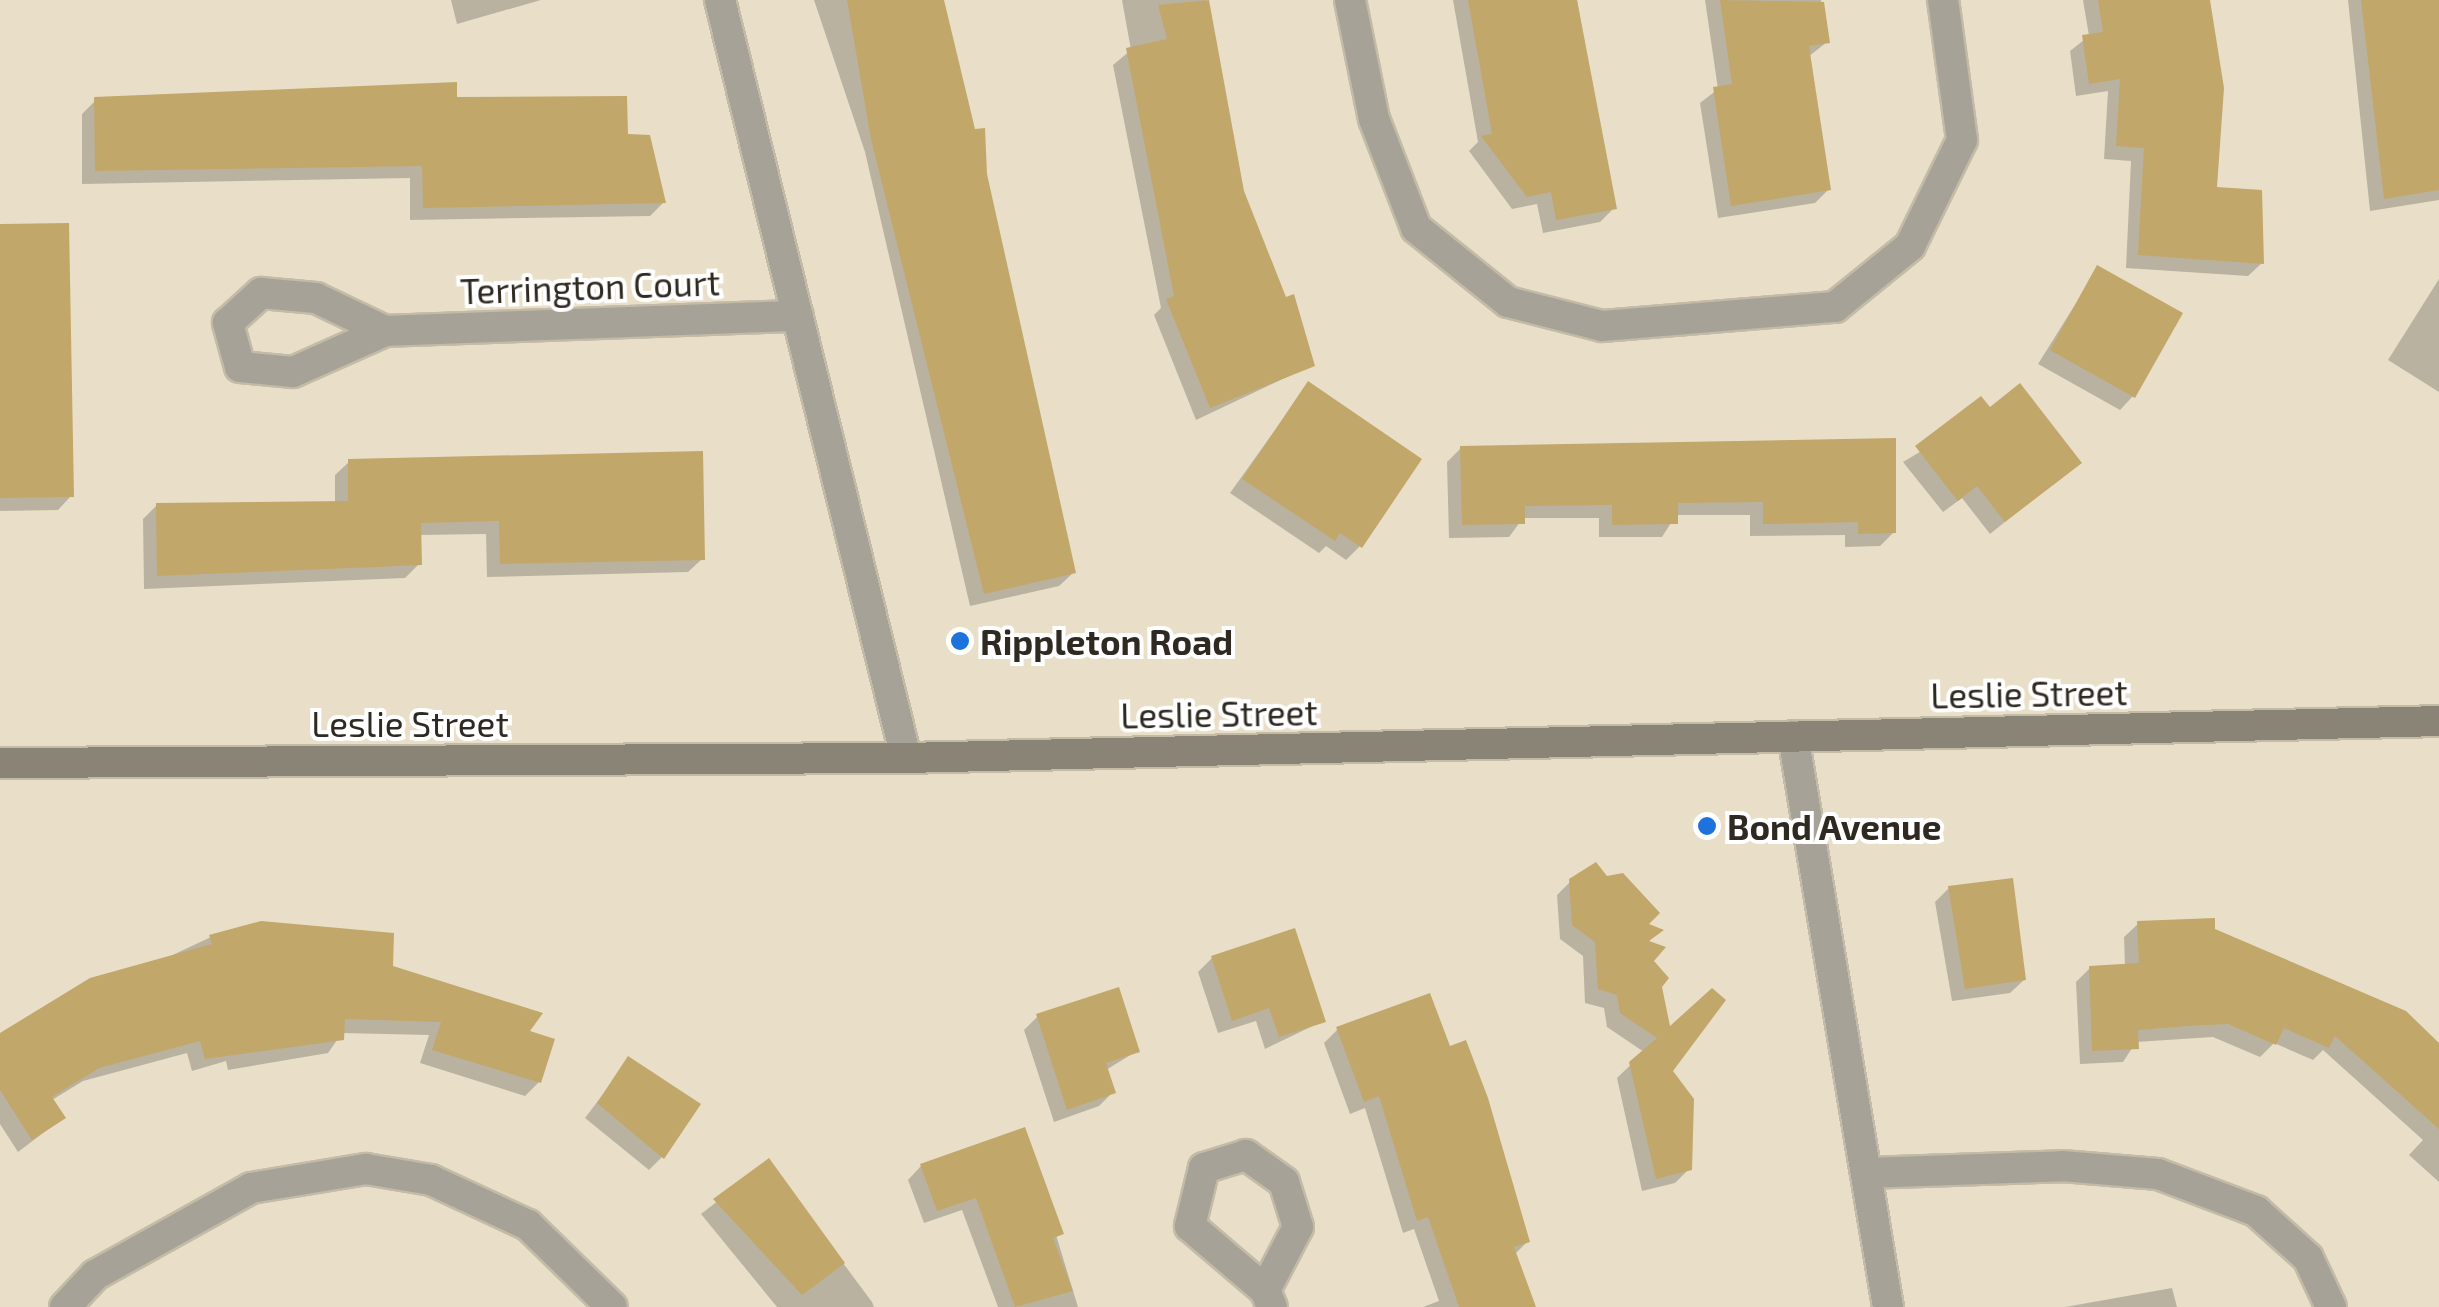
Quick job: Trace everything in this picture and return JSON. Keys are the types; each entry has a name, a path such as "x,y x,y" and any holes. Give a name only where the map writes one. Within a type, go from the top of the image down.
{"main road":[{"name":"Leslie Street","path":"0,763 906,758 2439,721"}],"street":[{"path":"720,0 906,758"},
{"path":"1350,0 1374,119 1416,228 1508,302 1602,326 1836,307 1910,246 1962,140 1943,0"},
{"name":"Terrington Court","path":"385,330 798,316"},
{"path":"1794,736 1888,1307"},
{"path":"1866,1173 2062,1166 2158,1174 2256,1211 2308,1258 2331,1307"},
{"path":"65,1307 94,1274 251,1188 366,1169 431,1180 528,1225 612,1307"}],"building":[{"path":"847,0 944,0 975,129 985,128 987,174 1076,573 984,594 871,139"},
{"path":"1209,0 1244,191 1286,297 1294,294 1315,366 1210,408 1166,299 1174,296 1126,48 1167,39 1158,5"},
{"path":"1468,0 1577,0 1617,209 1556,220 1551,192 1527,197 1481,136 1492,134"},
{"path":"1720,0 1824,2 1830,43 1809,46 1831,190 1731,206 1713,87 1732,84"},
{"path":"2098,0 2210,0 2224,88 2217,187 2262,190 2264,264 2138,255 2144,148 2116,146 2120,79 2089,84 2082,35 2103,32"},
{"path":"2361,0 2439,0 2439,190 2384,199"},
{"path":"457,82 457,97 627,96 628,134 650,135 666,203 423,208 422,166 95,171 94,97"},
{"path":"69,223 74,497 0,498 0,224"},
{"path":"2097,265 2183,313 2135,398 2050,350"},
{"path":"1308,381 1422,459 1362,548 1340,533 1335,541 1242,479"},
{"path":"2020,383 2082,463 2005,522 1977,486 1958,501 1915,446 1981,396 1990,407"},
{"path":"1896,438 1896,533 1858,534 1858,522 1763,524 1763,502 1678,503 1678,524 1612,525 1612,505 1525,506 1525,524 1462,525 1460,446"},
{"path":"703,451 705,560 500,564 499,521 421,523 422,565 157,576 156,503 348,501 348,459"},
{"path":"1596,862 1607,876 1623,873 1660,913 1649,924 1664,930 1649,941 1666,947 1654,961 1669,978 1662,987 1670,1026 1712,988 1726,1000 1673,1071 1694,1099 1692,1170 1656,1179 1629,1062 1657,1038 1620,1013 1617,995 1598,989 1595,942 1572,925 1569,879"},
{"path":"2013,878 2026,980 1965,989 1948,886"},
{"path":"2215,918 2215,929 2406,1011 2439,1043 2439,1129 2335,1036 2329,1048 2284,1028 2276,1045 2228,1024 2188,1026 2138,1030 2139,1049 2092,1051 2089,966 2139,963 2137,921"},
{"path":"261,921 394,933 393,966 543,1013 530,1031 555,1039 541,1083 432,1050 441,1022 345,1019 344,1040 205,1059 200,1041 99,1068 52,1097 66,1118 32,1140 0,1090 0,1033 90,978 212,944 209,935"},
{"path":"1295,928 1326,1022 1279,1037 1269,1008 1232,1021 1211,956"},
{"path":"1119,987 1140,1052 1106,1063 1116,1093 1067,1110 1036,1014"},
{"path":"1430,993 1450,1046 1466,1040 1488,1098 1530,1242 1514,1247 1536,1307 1459,1307 1428,1217 1417,1221 1379,1096 1364,1102 1336,1027"},
{"path":"628,1056 701,1104 664,1159 597,1103"},
{"path":"1025,1127 1064,1234 1053,1238 1073,1291 1015,1307 976,1198 937,1211 920,1164"},
{"path":"769,1158 845,1263 802,1295 713,1199"}],"place":[{"name":"Rippleton Road","path":"960,641"},
{"name":"Bond Avenue","path":"1707,826"}]}
